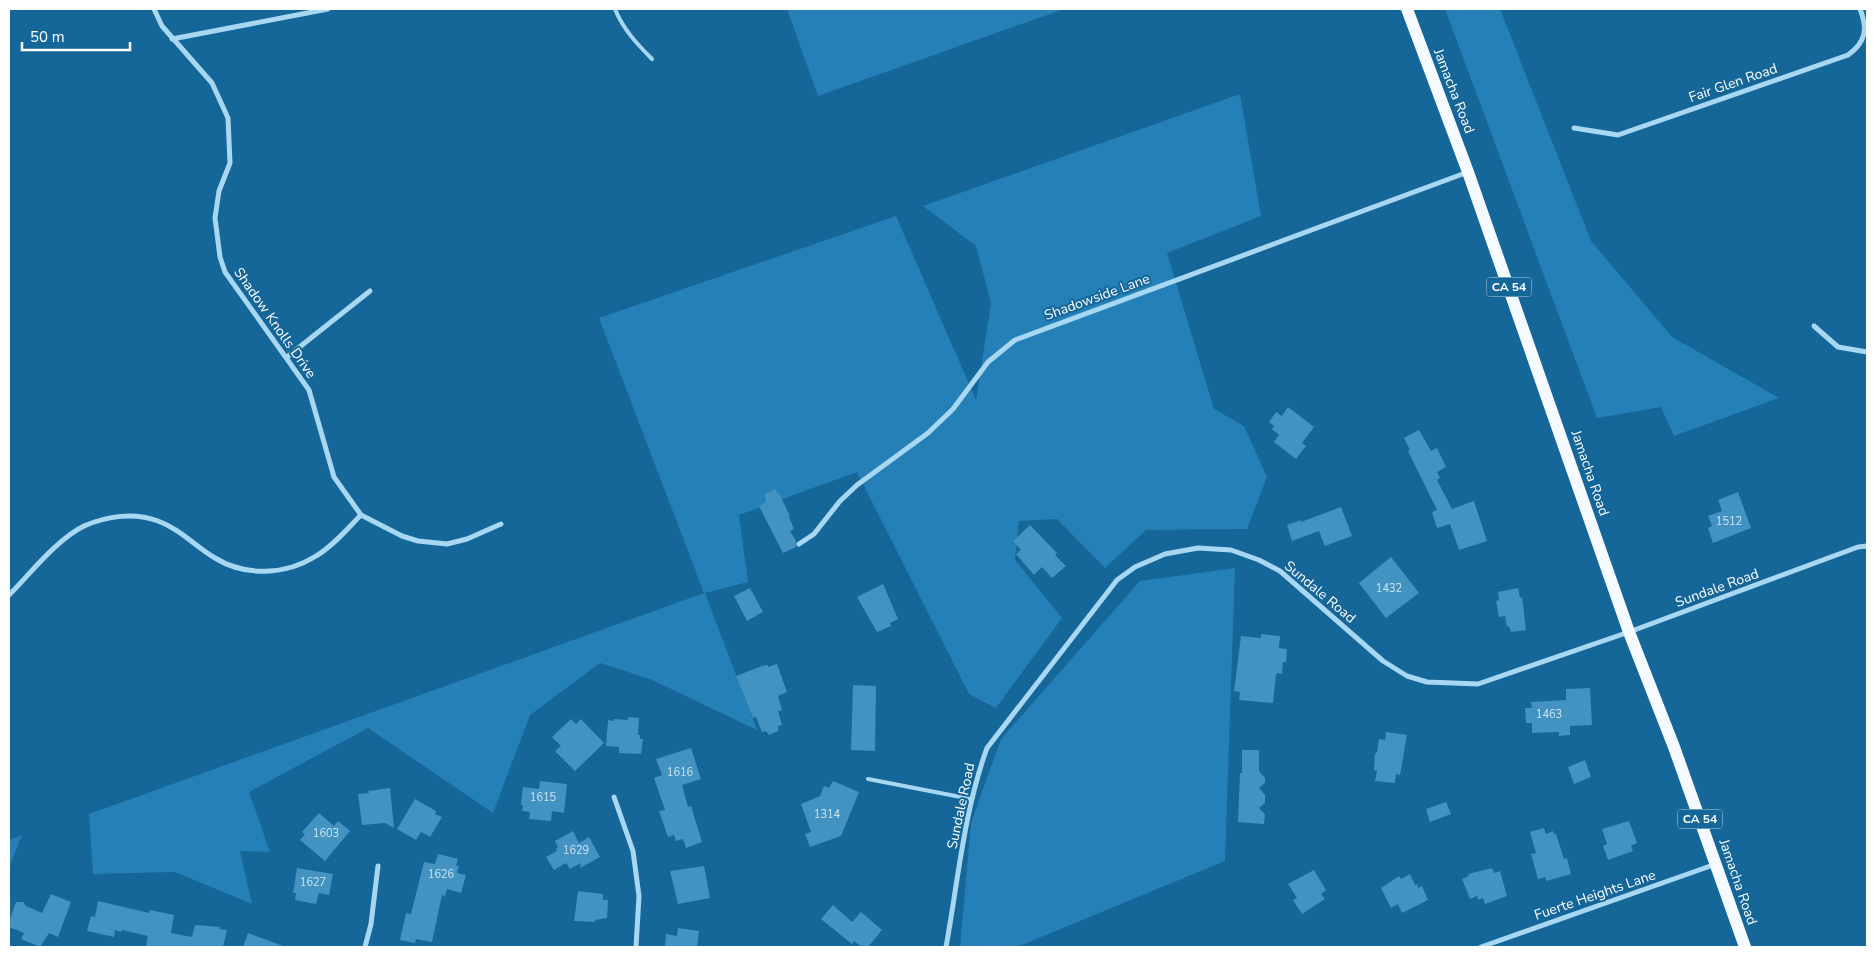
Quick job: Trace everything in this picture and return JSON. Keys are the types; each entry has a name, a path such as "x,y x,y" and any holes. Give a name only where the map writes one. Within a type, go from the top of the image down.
{"main road":[{"name":"Jamacha Road","path":"1408,9 1468,172 1629,632 1745,947"}],"street":[{"name":"Shadow Knolls Drive","path":"154,9 162,26 172,39 212,83 228,118 230,163 219,191 215,218 220,257 225,272 309,390 334,478 361,515"},
{"path":"172,39 328,9"},
{"name":"Fair Glen Road","path":"1574,128 1618,135 1848,55 1858,48 1864,34 1864,20 1860,9"},
{"name":"Shadowside Lane","path":"799,544 814,534 840,501 857,485 928,433 947,415 988,362 1015,340 1468,172"},
{"path":"287,357 370,291"},
{"path":"1814,326 1838,347 1867,352"},
{"path":"9,595 64,539 82,527 102,519 132,516 158,521 176,530 215,558 229,565 269,572 296,567 318,555 361,515 410,539 447,544 467,539 501,524"},
{"name":"Sundale Road","path":"946,947 971,799 987,748 1105,593 1117,580 1135,567 1153,558 1181,550 1198,548 1230,550 1280,571 1383,661 1407,676 1427,682 1478,684 1629,632 1850,550 1867,546"},
{"path":"614,797 633,851 639,896 636,947"},
{"name":"Fuerte Heights Lane","path":"1481,947 1716,864"},
{"path":"365,947 371,924 378,866"}],"lane":[{"path":"615,9 620,21 632,39 652,59"},
{"path":"868,780 971,799"}],"shaded area":[{"path":"787,9 1064,9 818,96"},
{"path":"1445,9 1500,9 1591,241 1672,337 1779,398 1674,436 1661,407 1597,418"},
{"path":"1240,94 1261,216 1167,253 1214,409 1244,426 1267,477 1247,529 1146,530 1105,568 1057,519 1019,521 1015,560 1062,618 996,708 969,694 857,472 739,515 748,582 705,593 757,730 650,679 600,663 530,715 493,813 368,728 249,792 270,852 240,851 252,904 175,872 93,874 89,814 704,593 599,318 896,216 976,400 991,303 976,246 923,206"},
{"path":"1235,568 1225,861 1017,947 960,947 971,823 1001,739 1140,581"},
{"path":"22,835 9,868 9,840"}],"building":[{"path":"1288,407 1314,427 1302,443 1306,446 1296,459 1274,442 1279,435 1272,429 1274,426 1269,422 1276,412 1282,416"},
{"path":"1419,430 1431,451 1437,448 1446,467 1437,472 1440,478 1437,480 1452,509 1474,501 1487,541 1459,550 1450,524 1437,528 1432,512 1437,510 1408,451 1410,450 1404,438"},
{"path":"775,489 779,493 790,516 794,529 790,531 796,541 796,547 783,553 759,506 766,502 765,494"},
{"path":"1738,492 1751,528 1713,543 1708,528 1712,526 1708,516 1722,511 1718,500"},
{"path":"1341,507 1352,536 1325,546 1319,531 1292,541 1287,525 1301,520 1301,522"},
{"path":"1030,525 1057,553 1055,555 1066,566 1052,578 1042,567 1034,575 1016,554 1021,550 1013,541"},
{"path":"1391,557 1419,593 1386,618 1359,583"},
{"path":"883,584 898,619 890,623 891,626 877,632 857,597"},
{"path":"750,588 763,612 747,621 734,596"},
{"path":"1518,588 1520,598 1522,597 1526,630 1511,632 1509,626 1507,627 1505,616 1499,617 1496,601 1499,600 1498,592"},
{"path":"1261,634 1280,636 1279,648 1287,649 1286,662 1283,662 1282,674 1277,673 1276,675 1273,703 1239,700 1240,692 1234,691 1241,636 1261,638"},
{"path":"777,664 787,692 778,696 782,710 778,711 782,725 778,726 778,731 769,735 766,731 762,732 756,717 753,718 736,676 762,666 768,665 768,667"},
{"path":"853,685 876,686 875,751 851,750"},
{"path":"1590,688 1592,725 1570,726 1570,735 1559,736 1559,732 1532,733 1532,723 1526,723 1525,708 1532,708 1531,702 1566,700 1566,689"},
{"path":"628,717 639,718 638,735 640,735 640,739 643,739 641,754 619,753 619,747 606,746 608,720 628,720"},
{"path":"571,719 576,724 581,719 604,743 575,771 555,751 561,746 552,737"},
{"path":"1386,732 1407,735 1400,775 1396,774 1395,783 1375,781 1377,771 1374,770 1375,754 1379,739 1385,740"},
{"path":"691,748 701,779 682,785 688,807 691,806 702,842 686,848 683,839 676,841 674,835 668,837 659,811 665,810 654,778 662,775 656,759"},
{"path":"1242,750 1259,750 1259,771 1265,778 1265,783 1259,788 1265,795 1265,803 1259,808 1265,814 1264,824 1238,822"},
{"path":"1585,760 1591,777 1574,784 1568,767"},
{"path":"540,781 567,784 564,813 552,811 551,821 529,819 530,812 522,811 523,787 539,789"},
{"path":"833,781 859,792 841,836 810,847 805,834 811,832 801,804 820,796 824,786 829,788"},
{"path":"390,788 394,828 385,823 362,825 358,794"},
{"path":"415,799 436,811 435,814 442,817 430,837 421,832 416,840 397,829"},
{"path":"1446,802 1451,814 1430,822 1426,809"},
{"path":"319,813 334,826 338,821 350,831 325,861 300,840 305,834 302,832"},
{"path":"1629,821 1637,843 1631,846 1633,851 1608,860 1603,846 1607,844 1602,829"},
{"path":"1544,828 1546,834 1553,831 1556,834 1564,859 1567,858 1571,874 1546,881 1545,877 1538,879 1531,854 1536,853 1530,832"},
{"path":"573,831 579,843 589,837 600,857 580,868 581,863 570,869 566,863 554,870 546,857 557,851 558,847 555,841"},
{"path":"438,854 458,859 457,873 466,875 461,893 447,889 445,896 442,895 432,942 416,939 415,943 400,940 406,913 411,914 424,862 435,864"},
{"path":"704,866 710,898 678,904 670,871"},
{"path":"297,868 333,874 329,895 319,893 316,904 295,900 296,893 293,893"},
{"path":"1492,868 1494,873 1500,871 1507,896 1485,904 1483,898 1478,900 1477,896 1470,899 1462,879 1469,876 1468,874"},
{"path":"1314,870 1326,890 1321,894 1325,899 1302,914 1293,900 1297,898 1288,884"},
{"path":"1410,874 1418,888 1422,886 1428,900 1402,913 1398,904 1391,908 1381,888 1399,876 1401,879"},
{"path":"578,891 603,894 603,900 608,900 607,918 595,920 595,922 574,921"},
{"path":"51,894 71,902 58,937 49,933 40,947 21,939 24,933 9,927 9,922 16,902 23,902 26,906 42,913"},
{"path":"98,901 149,913 150,910 174,915 171,933 192,937 195,925 220,927 219,929 227,930 223,947 154,947 146,946 148,936 122,930 121,932 115,930 114,937 87,931 91,916 95,917"},
{"path":"833,905 852,922 861,912 882,930 868,947 862,947 854,941 852,944 821,919"},
{"path":"678,928 699,931 697,947 665,947 666,934 677,936"},
{"path":"248,933 283,946 243,947"}]}
